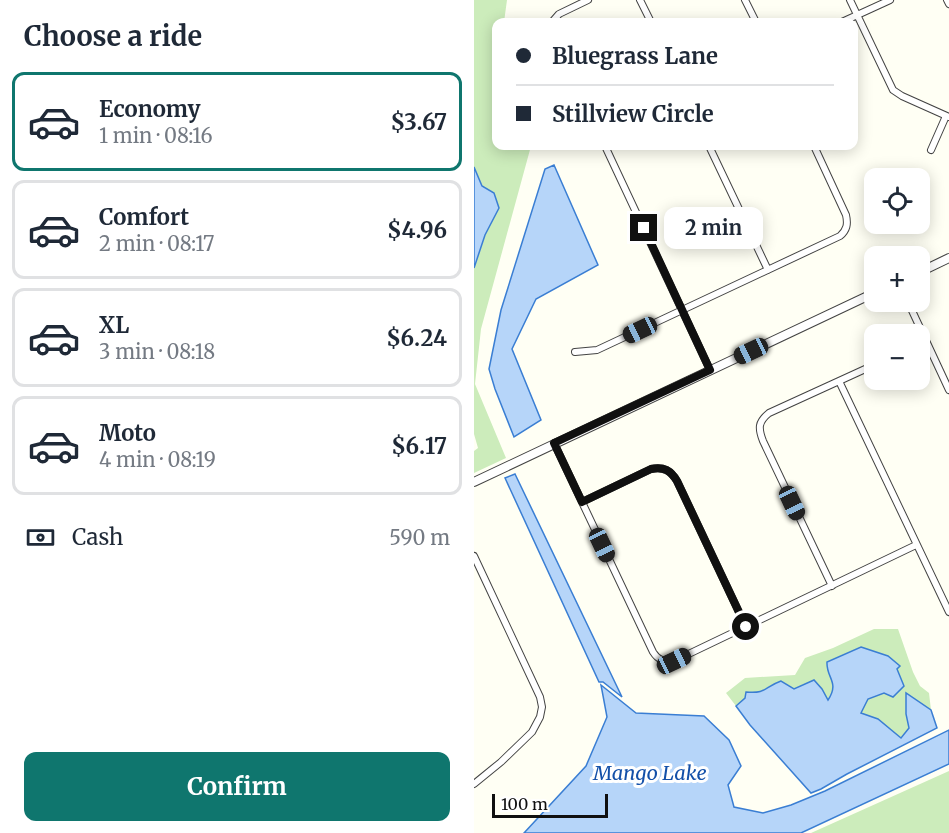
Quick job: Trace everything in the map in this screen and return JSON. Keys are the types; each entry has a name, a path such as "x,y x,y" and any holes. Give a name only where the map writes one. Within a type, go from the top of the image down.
{"street":[{"path":"554,18 588,0"},
{"path":"640,0 649,18"},
{"path":"745,0 754,18"},
{"path":"850,0 893,90 947,116 931,150"},
{"path":"851,18 890,0"},
{"path":"607,150 710,370"},
{"path":"711,150 768,270"},
{"path":"574,352 597,350 840,236 847,228 848,222 816,150"},
{"path":"930,267 949,258"},
{"path":"474,482 864,298"},
{"path":"930,355 949,390"},
{"path":"832,586 762,441 759,426 769,413 864,370"},
{"path":"839,381 949,612"},
{"path":"554,443 653,652 657,657 668,661 674,661 916,545"},
{"path":"582,502 651,469 658,467 667,469 677,481 746,627"},
{"path":"474,556 540,697 542,707 537,725 532,732 474,784"}],"green space":[{"path":"474,0 507,0 505,18 492,18 492,150 530,150 481,329 475,384 506,458 474,473 474,451 478,448 474,434 474,268 485,235 499,208 494,193 482,186 474,167"},
{"path":"874,629 898,629 913,672 920,686 929,693 931,710 906,693 906,714 910,728 900,738 878,719 861,713 868,699 884,693 899,666 888,656 861,647 827,668 833,684 827,700 822,689 814,680 794,689 773,684 761,692 746,692 745,698 736,706 726,693 745,678 795,675 805,658"},
{"path":"949,771 949,833 811,833"}],"water":[{"path":"554,165 598,265 536,299 512,349 541,420 514,437 489,369 501,310 545,169"},
{"path":"474,167 482,186 494,193 499,208 485,235 474,268"},
{"path":"515,474 622,697 603,682 599,682 505,478"},
{"path":"861,647 888,656 900,666 897,669 904,686 893,697 884,693 868,699 861,713 878,719 901,738 909,728 906,693 931,710 937,728 811,793 750,725 736,706 745,698 746,692 762,691 781,681 794,689 814,680 828,700 833,684 827,662"},
{"name":"Mango Lake","path":"601,685 636,713 704,716 729,740 741,766 728,785 734,807 763,813 791,805 825,791 949,730 949,764 801,833 524,833 586,766 607,717"}],"route":[{"path":"644,228 710,370 554,443 582,502 651,469 658,467 672,473 746,627"}]}
